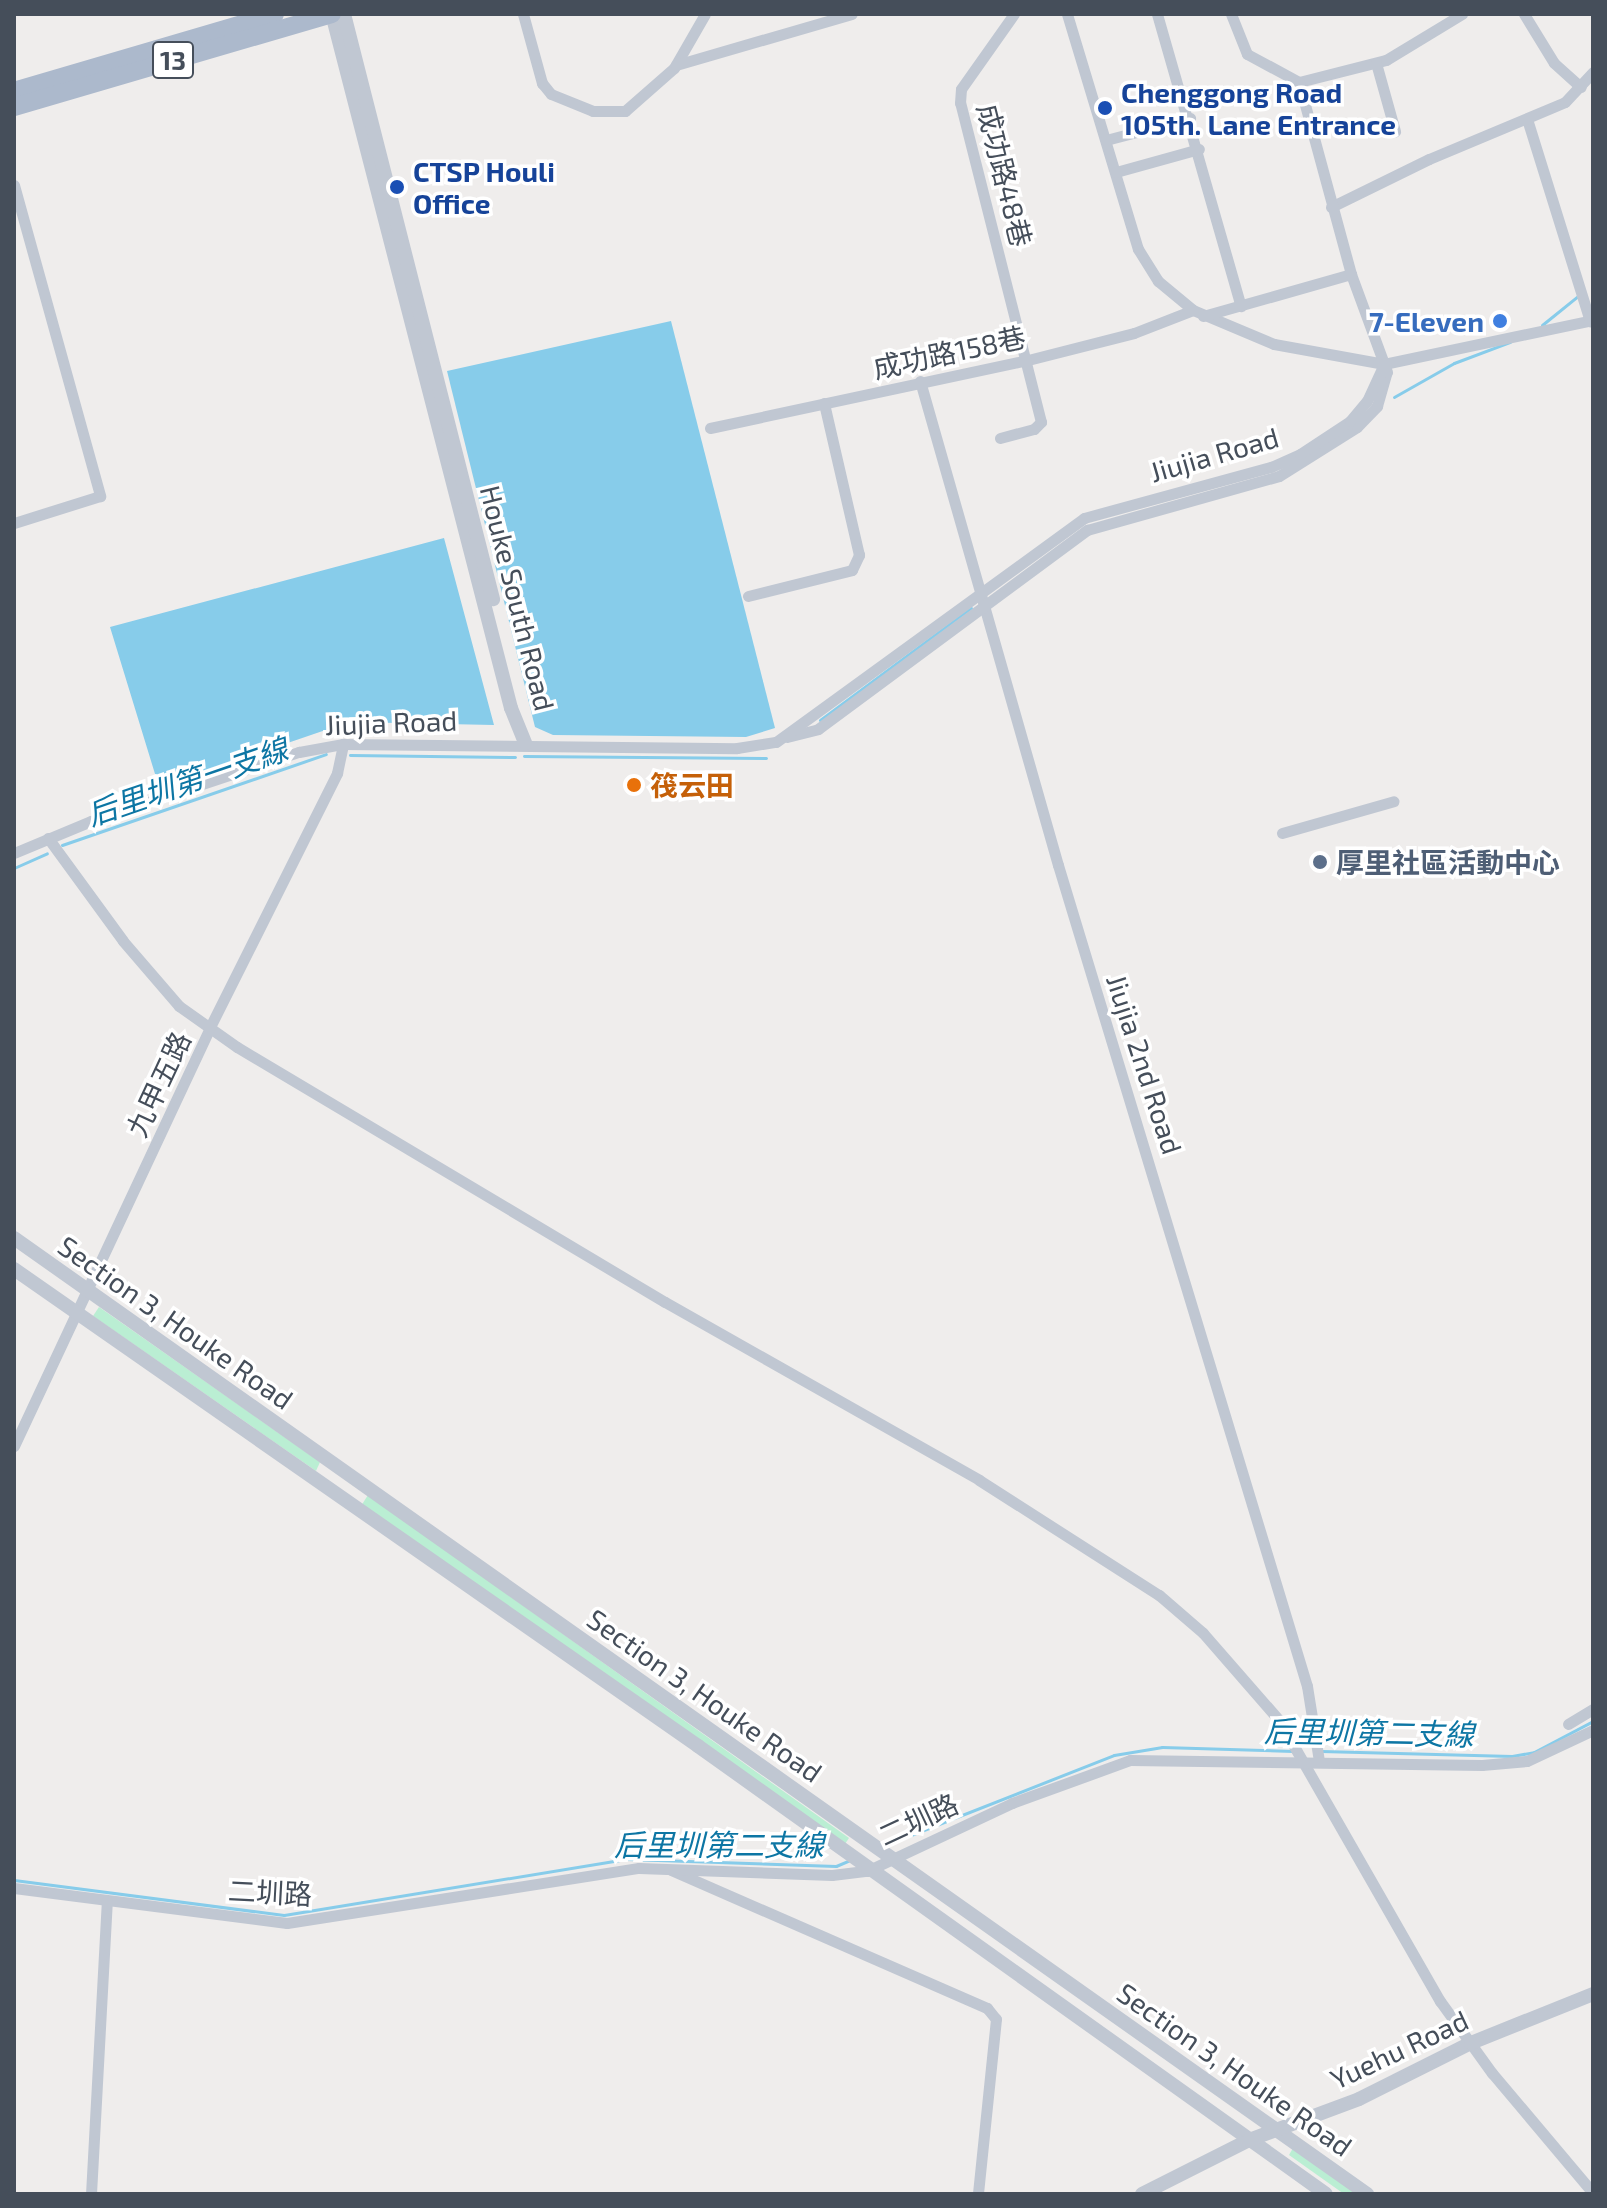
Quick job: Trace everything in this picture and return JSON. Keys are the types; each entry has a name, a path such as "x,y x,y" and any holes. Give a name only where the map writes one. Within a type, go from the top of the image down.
{"main road":[{"name":"13","path":"14,91 275,14"},
{"name":"13","path":"14,107 332,14"}],"street":[{"name":"Houke South Road","path":"332,14 364,114 525,743"},
{"name":"Houke South Road","path":"344,14 364,114"},
{"path":"523,14 542,83 551,94 593,111 625,111 676,65 705,14"},
{"path":"676,65 852,14"},
{"name":"成功路48巷","path":"1000,438 1034,429 1041,422 1028,360 960,103 961,89 1014,14"},
{"path":"1067,14 1146,267 1198,313 1274,344 1384,364 1592,321 1527,119"},
{"path":"1157,14 1199,149 1241,306"},
{"path":"1231,14 1247,54 1299,82 1404,53 1429,31 1462,14"},
{"path":"1524,14 1554,63 1581,87"},
{"path":"1376,63 1395,131"},
{"path":"1331,207 1565,102 1593,72"},
{"path":"1299,82 1351,274 1384,364"},
{"path":"1106,140 1190,118"},
{"path":"1116,172 1199,149"},
{"path":"14,185 100,496 14,523"},
{"name":"成功路158巷","path":"710,428 1028,360 1198,313 1241,306 1351,274"},
{"name":"Jiujia Road","path":"14,853 48,838 299,752 343,744 525,743 737,748 786,737 983,598 1084,518 1271,467 1300,454 1350,421 1367,401 1384,364"},
{"name":"Jiujia 2nd Road","path":"920,381 1058,865 1307,1686 1319,1761"},
{"path":"748,596 852,570 859,555 824,403"},
{"name":"九甲五路","path":"14,1446 210,1027 337,773 343,744"},
{"path":"1282,833 1394,801"},
{"path":"48,838 123,941 179,1006 665,1302 979,1480 1159,1595 1203,1633 1253,1688 1302,1760 1397,1933 1471,2043 1593,2193"},
{"name":"Section 3, Houke Road","path":"14,1238 1367,2194"},
{"name":"Section 3, Houke Road","path":"14,1269 74,1315 698,1746 867,1871 1326,2194"},
{"path":"1568,1724 1593,1709"},
{"name":"二圳路","path":"14,1888 303,1922 603,1872 668,1869 832,1875 867,1871 890,1857 1012,1803 1130,1760 1527,1761 1593,1730"},
{"path":"668,1869 987,2008 996,2019 978,2194"},
{"path":"91,2194 107,1900"},
{"name":"Yuehu Road","path":"1142,2194 1249,2140 1407,2078 1471,2043 1593,1994"}],"green space":[{"path":"99,1307 320,1462 316,1471 93,1316"},
{"path":"368,1495 849,1838 845,1844 361,1506"},
{"path":"1293,2148 1359,2194 1344,2194 1289,2155"}],"water":[{"path":"671,321 775,728 746,737 553,735 535,727 447,371"},
{"path":"444,538 494,725 349,722 159,787 110,627"}],"waterway":[{"name":"后里圳第一支線","path":"1542,325 1579,295"},
{"name":"后里圳第一支線","path":"1394,397 1454,363 1510,342"},
{"name":"后里圳第一支線","path":"820,720 971,608"},
{"name":"后里圳第一支線","path":"62,845 326,754"},
{"name":"后里圳第一支線","path":"350,755 515,757"},
{"name":"后里圳第一支線","path":"524,756 766,758"},
{"name":"后里圳第一支線","path":"14,868 47,853"},
{"name":"后里圳第二支線","path":"1321,1751 1512,1756 1534,1752 1593,1721"},
{"name":"后里圳第二支線","path":"883,1846 1114,1755 1162,1747 1293,1751"},
{"name":"后里圳第二支線","path":"14,1880 284,1915 627,1859 836,1866 850,1860"}],"place":[{"name":"Chenggong Road 105th. Lane Entrance","path":"1105,108"},
{"name":"CTSP Houli Office","path":"397,187"},
{"name":"7-Eleven","path":"1500,321"},
{"name":"筏云田","path":"634,785"},
{"name":"厚里社區活動中心","path":"1320,862"}]}
